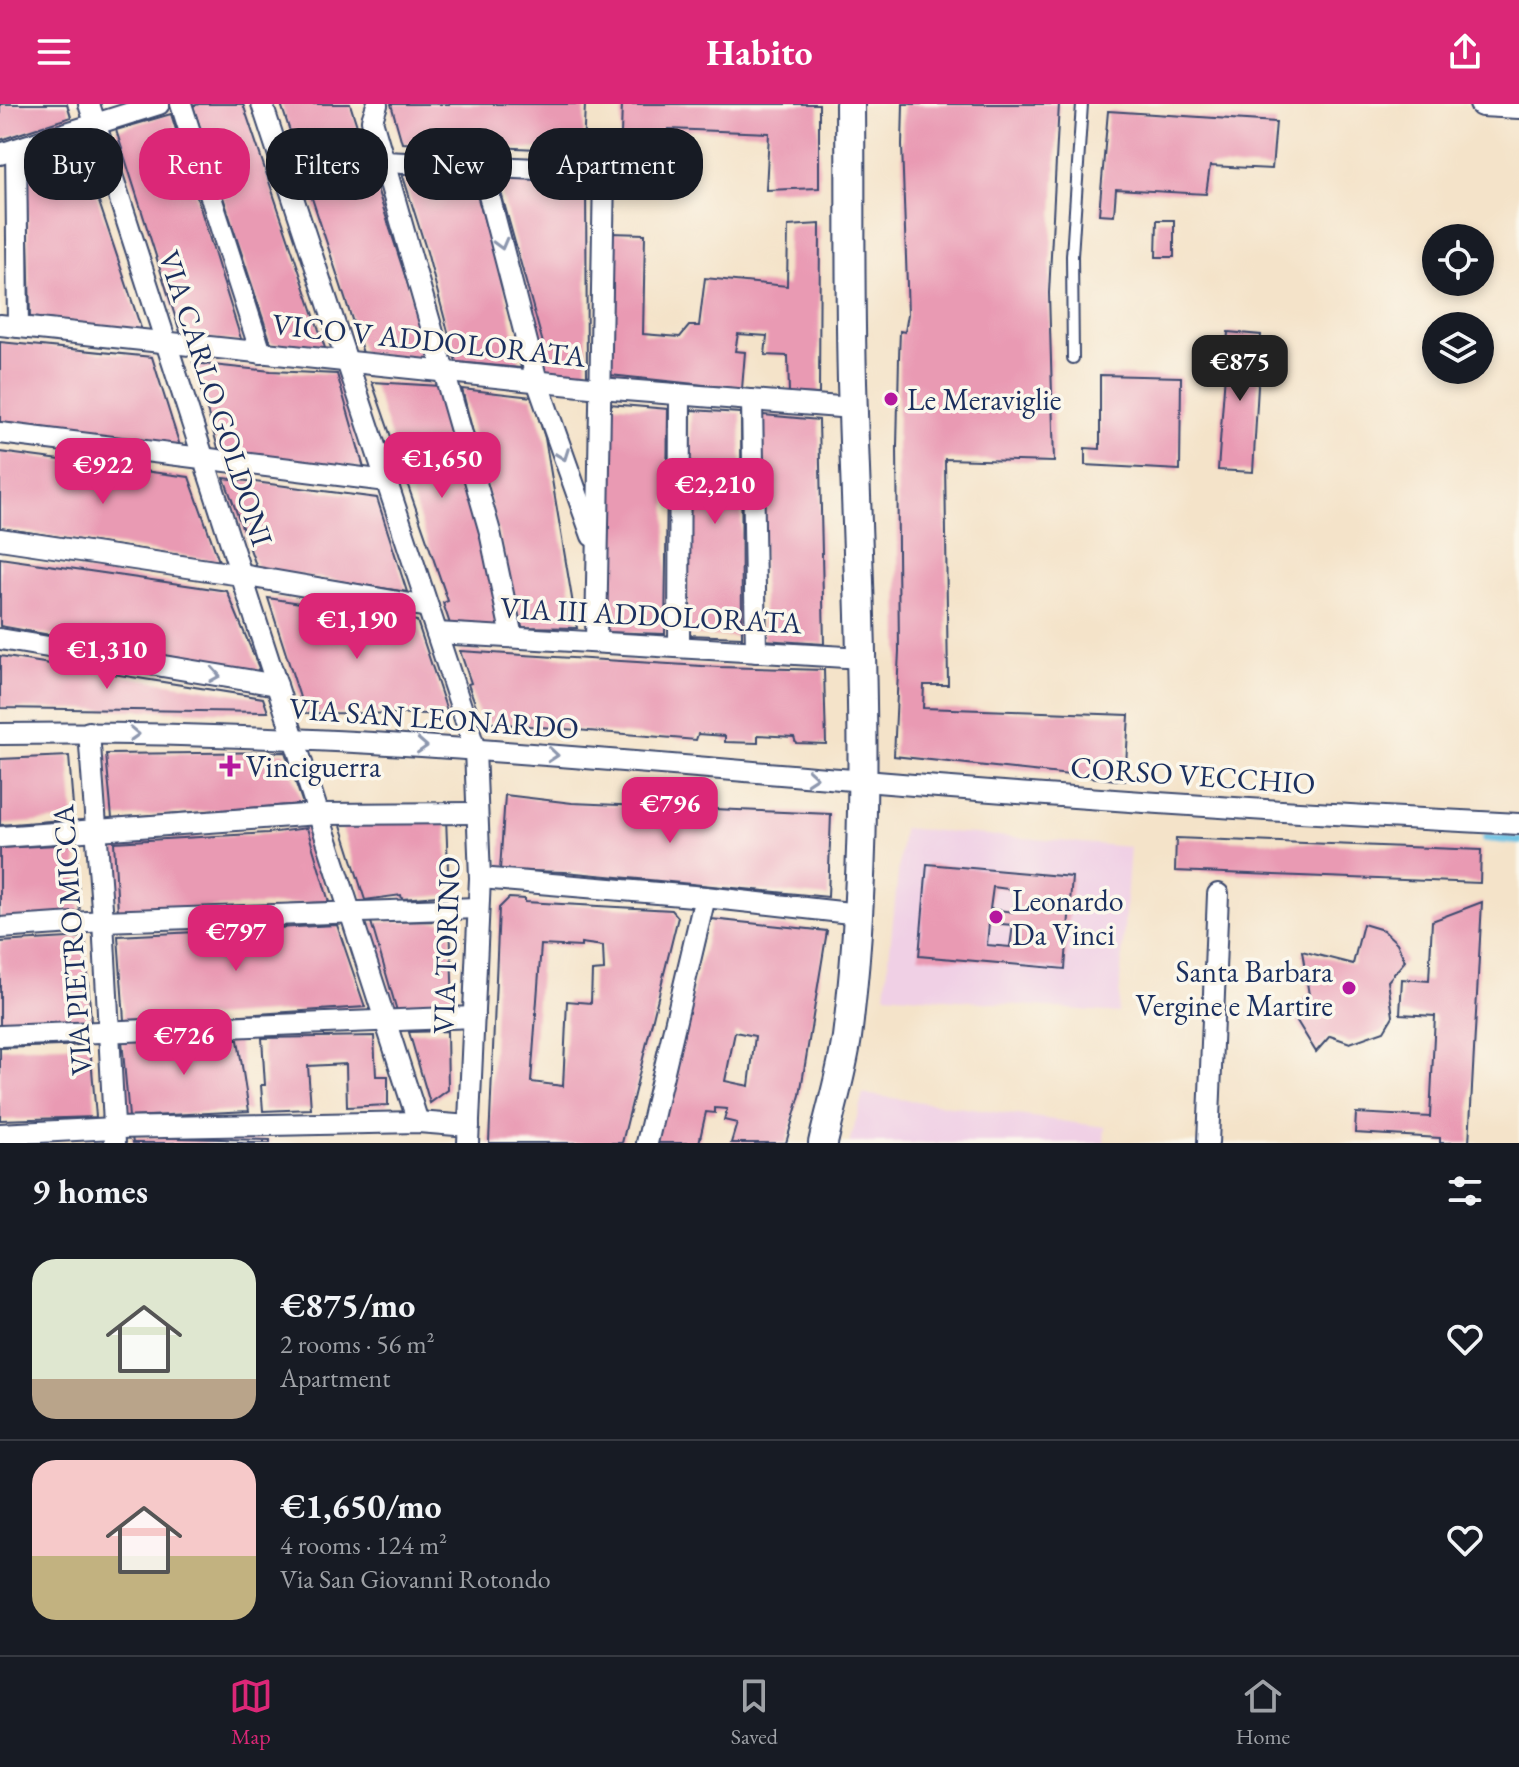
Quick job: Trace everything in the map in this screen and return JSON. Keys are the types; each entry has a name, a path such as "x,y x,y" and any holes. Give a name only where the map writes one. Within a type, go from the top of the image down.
{"main road":[{"path":"823,1143 846,1040 859,914 863,781 862,658 852,408 850,104"}],"street":[{"name":"VIA CARLO GOLDONI","path":"89,104 418,1122"},
{"path":"9,326 8,151 159,104"},
{"path":"181,104 261,353"},
{"name":"VIA TORINO","path":"262,104 475,749 480,878 468,1134"},
{"path":"1482,104 1519,106"},
{"path":"374,128 372,120 377,105"},
{"path":"512,169 604,172 596,642"},
{"path":"388,175 490,532 512,637"},
{"path":"490,200 537,381 597,550"},
{"name":"VICO V ADDOLORATA","path":"9,326 600,388 852,408"},
{"path":"679,647 680,395"},
{"path":"752,400 756,652"},
{"path":"0,433 387,481"},
{"path":"0,539 428,607"},
{"name":"VIA III ADDOLORATA","path":"437,633 862,658"},
{"path":"0,639 277,685"},
{"name":"VIA SAN LEONARDO","path":"0,734 89,732 294,739 475,749 863,781"},
{"name":"VIA PIETRO MICCA","path":"89,732 114,1136"},
{"name":"CORSO VECCHIO","path":"863,781 1257,811 1519,824"},
{"path":"0,837 319,814 477,813"},
{"path":"480,878 859,914"},
{"path":"1208,1143 1218,894"},
{"path":"647,1143 705,897"},
{"path":"0,928 103,921 477,908"},
{"path":"0,1036 474,1017"},
{"path":"0,1134 77,1132 114,1136 418,1122 468,1134"},
{"path":"59,1143 77,1132"}],"lane":[{"path":"1073,358 1072,256 1082,104"}],"shaded area":[{"path":"903,828 1130,847 1118,1013 885,994"},
{"path":"863,1094 1105,1127 1104,1143 850,1143"}],"building":[{"path":"0,104 67,104 71,117 37,128 24,128 24,132 0,140"},
{"path":"243,104 266,172 266,200 275,200 326,351 271,343 224,200 250,200 250,128 200,128 193,106"},
{"path":"281,104 350,104 358,128 289,128"},
{"path":"391,104 585,104 584,128 528,128 528,149 512,148 512,128 404,128 402,143"},
{"path":"622,104 819,104 819,188 766,190 769,133 703,128 621,128"},
{"path":"903,104 1059,104 1049,293 1054,462 945,459 948,685 924,685 923,708 1129,715 1125,781 894,756 899,651 899,357 900,331 905,332 908,314"},
{"path":"1108,111 1276,122 1272,169 1210,166 1206,194 1116,189 1114,215 1099,214"},
{"path":"171,114 175,128 139,128 139,200 198,200 242,342 181,335 123,152 123,128"},
{"path":"512,178 528,178 528,200 586,200 587,376 546,375 540,356 546,354 503,200 512,200"},
{"path":"27,200 98,200 142,331 30,317"},
{"path":"313,200 381,200 432,360 363,353"},
{"path":"411,200 478,200 505,291 521,368 456,362"},
{"path":"1157,220 1174,220 1174,257 1156,257"},
{"path":"820,224 819,394 789,393 788,356 765,355 767,336 738,334 735,351 745,352 742,389 610,375 611,233 645,234 643,334 680,337 689,326 699,326 705,278 787,286 788,226"},
{"path":"1228,332 1261,335 1253,472 1218,470"},
{"path":"0,342 152,357 180,446 0,422"},
{"path":"193,363 337,374 364,468 219,451"},
{"path":"1100,375 1181,377 1180,470 1085,465 1085,448 1100,449"},
{"path":"372,382 440,386 482,529 502,628 451,627 443,603 448,601"},
{"path":"462,389 532,397 545,438 577,628 522,627"},
{"path":"609,404 668,409 665,634 603,632"},
{"path":"691,410 741,413 742,637 687,635"},
{"path":"763,415 819,420 824,644 763,640"},
{"path":"0,452 189,477 219,561 0,528"},
{"path":"224,478 377,498 407,592 257,568"},
{"path":"0,558 227,591 259,668 256,672 0,626"},
{"path":"268,598 417,621 448,714 305,713"},
{"path":"460,651 718,667 824,670 826,744 796,743 794,737 758,735 758,743 725,742 725,736 698,734 696,740 482,722"},
{"path":"0,656 263,698 268,712 0,708"},
{"path":"285,752 303,804 112,818 106,754"},
{"path":"69,756 74,819 0,825 0,759"},
{"path":"505,795 572,803 831,814 828,897 565,872 500,870"},
{"path":"446,817 449,895 402,899 401,895 365,900 341,825"},
{"path":"307,828 329,902 118,912 114,842"},
{"path":"1176,838 1481,850 1480,883 1175,871"},
{"path":"76,844 80,915 0,919 0,848"},
{"name":"Leonardo Da Vinci","path":"927,864 1072,877 1065,969 919,956","holes":["993,887 1016,890 1013,912 990,909","989,923 1013,925 1010,947 987,945"]},
{"path":"509,898 525,899 525,902 672,910 678,917 622,1143 489,1143 499,908","holes":["581,943 603,946 604,970 592,971 591,1003 567,1001 563,1086 531,1082 541,945 581,947"]},
{"name":"Santa Barbara Vergine e Martire","path":"1482,902 1469,1143 1440,1143 1440,1138 1355,1133 1356,1113 1430,1117 1435,1016 1400,1014 1402,979 1429,981 1432,921"},
{"path":"711,919 827,931 800,1095 786,1143 731,1143 737,1123 724,1120 727,1109 715,1108 715,1113 706,1112 699,1143 655,1143","holes":["735,1032 755,1036 749,1086 725,1081"]},
{"path":"450,921 453,1007 397,1011 371,922"},
{"name":"Santa Barbara Vergine e Martire","path":"1363,924 1383,930 1397,943 1405,961 1388,981 1393,1016 1384,1031 1350,1043 1330,1036 1316,1052 1289,1008 1309,995 1302,951 1353,964"},
{"path":"337,925 365,1007 124,1020 118,936"},
{"path":"85,937 91,1022 0,1026 0,942"},
{"path":"447,1031 448,1090 430,1103 409,1032"},
{"path":"374,1036 376,1076 388,1076 388,1105 347,1107 346,1064 308,1066 311,1109 263,1111 262,1038"},
{"path":"122,1040 238,1040 249,1111 129,1117"},
{"path":"90,1045 96,1117 0,1120 0,1048"},
{"path":"132,1137 270,1140 270,1143 133,1143"}],"waterway":[{"path":"1486,838 1519,841"}],"place":[{"name":"Le Meraviglie","path":"891,399"},
{"name":"Vinciguerra","path":"230,766"},
{"name":"Leonardo Da Vinci","path":"996,917"},
{"name":"Santa Barbara Vergine e Martire","path":"1349,988"}]}
